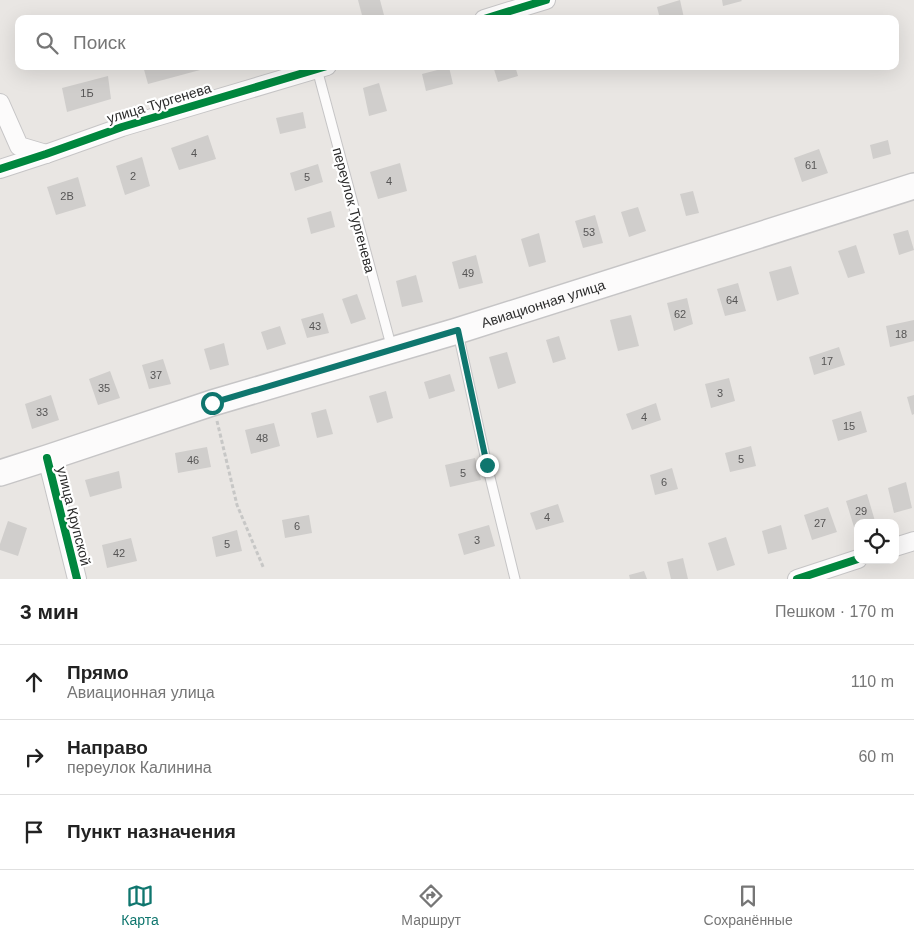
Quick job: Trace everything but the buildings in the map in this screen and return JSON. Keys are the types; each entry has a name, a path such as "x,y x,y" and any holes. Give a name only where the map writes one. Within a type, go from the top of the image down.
{"main road":[{"name":"Авиационная улица","path":"0,473 212,403 458,330 914,186"}],"street":[{"path":"497,15 546,0"},
{"name":"улица Тургенева","path":"0,169 122,127 315,70"},
{"path":"0,103 19,146 46,154"},
{"name":"улица Крупской","path":"47,458 77,579"},
{"path":"899,546 914,541"},
{"path":"797,579 823,575 854,561"}],"lane":[{"name":"переулок Тургенева","path":"322,70 392,350"},
{"path":"458,330 487,465 515,579"}],"path":[{"path":"212,403 237,505 264,569"}],"cycle path":[{"path":"497,15 546,0"},
{"path":"0,169 122,127 314,70"},
{"path":"47,458 77,579"},
{"path":"797,579 854,560"}],"route":[{"path":"212,403 458,330 487,465"}]}
